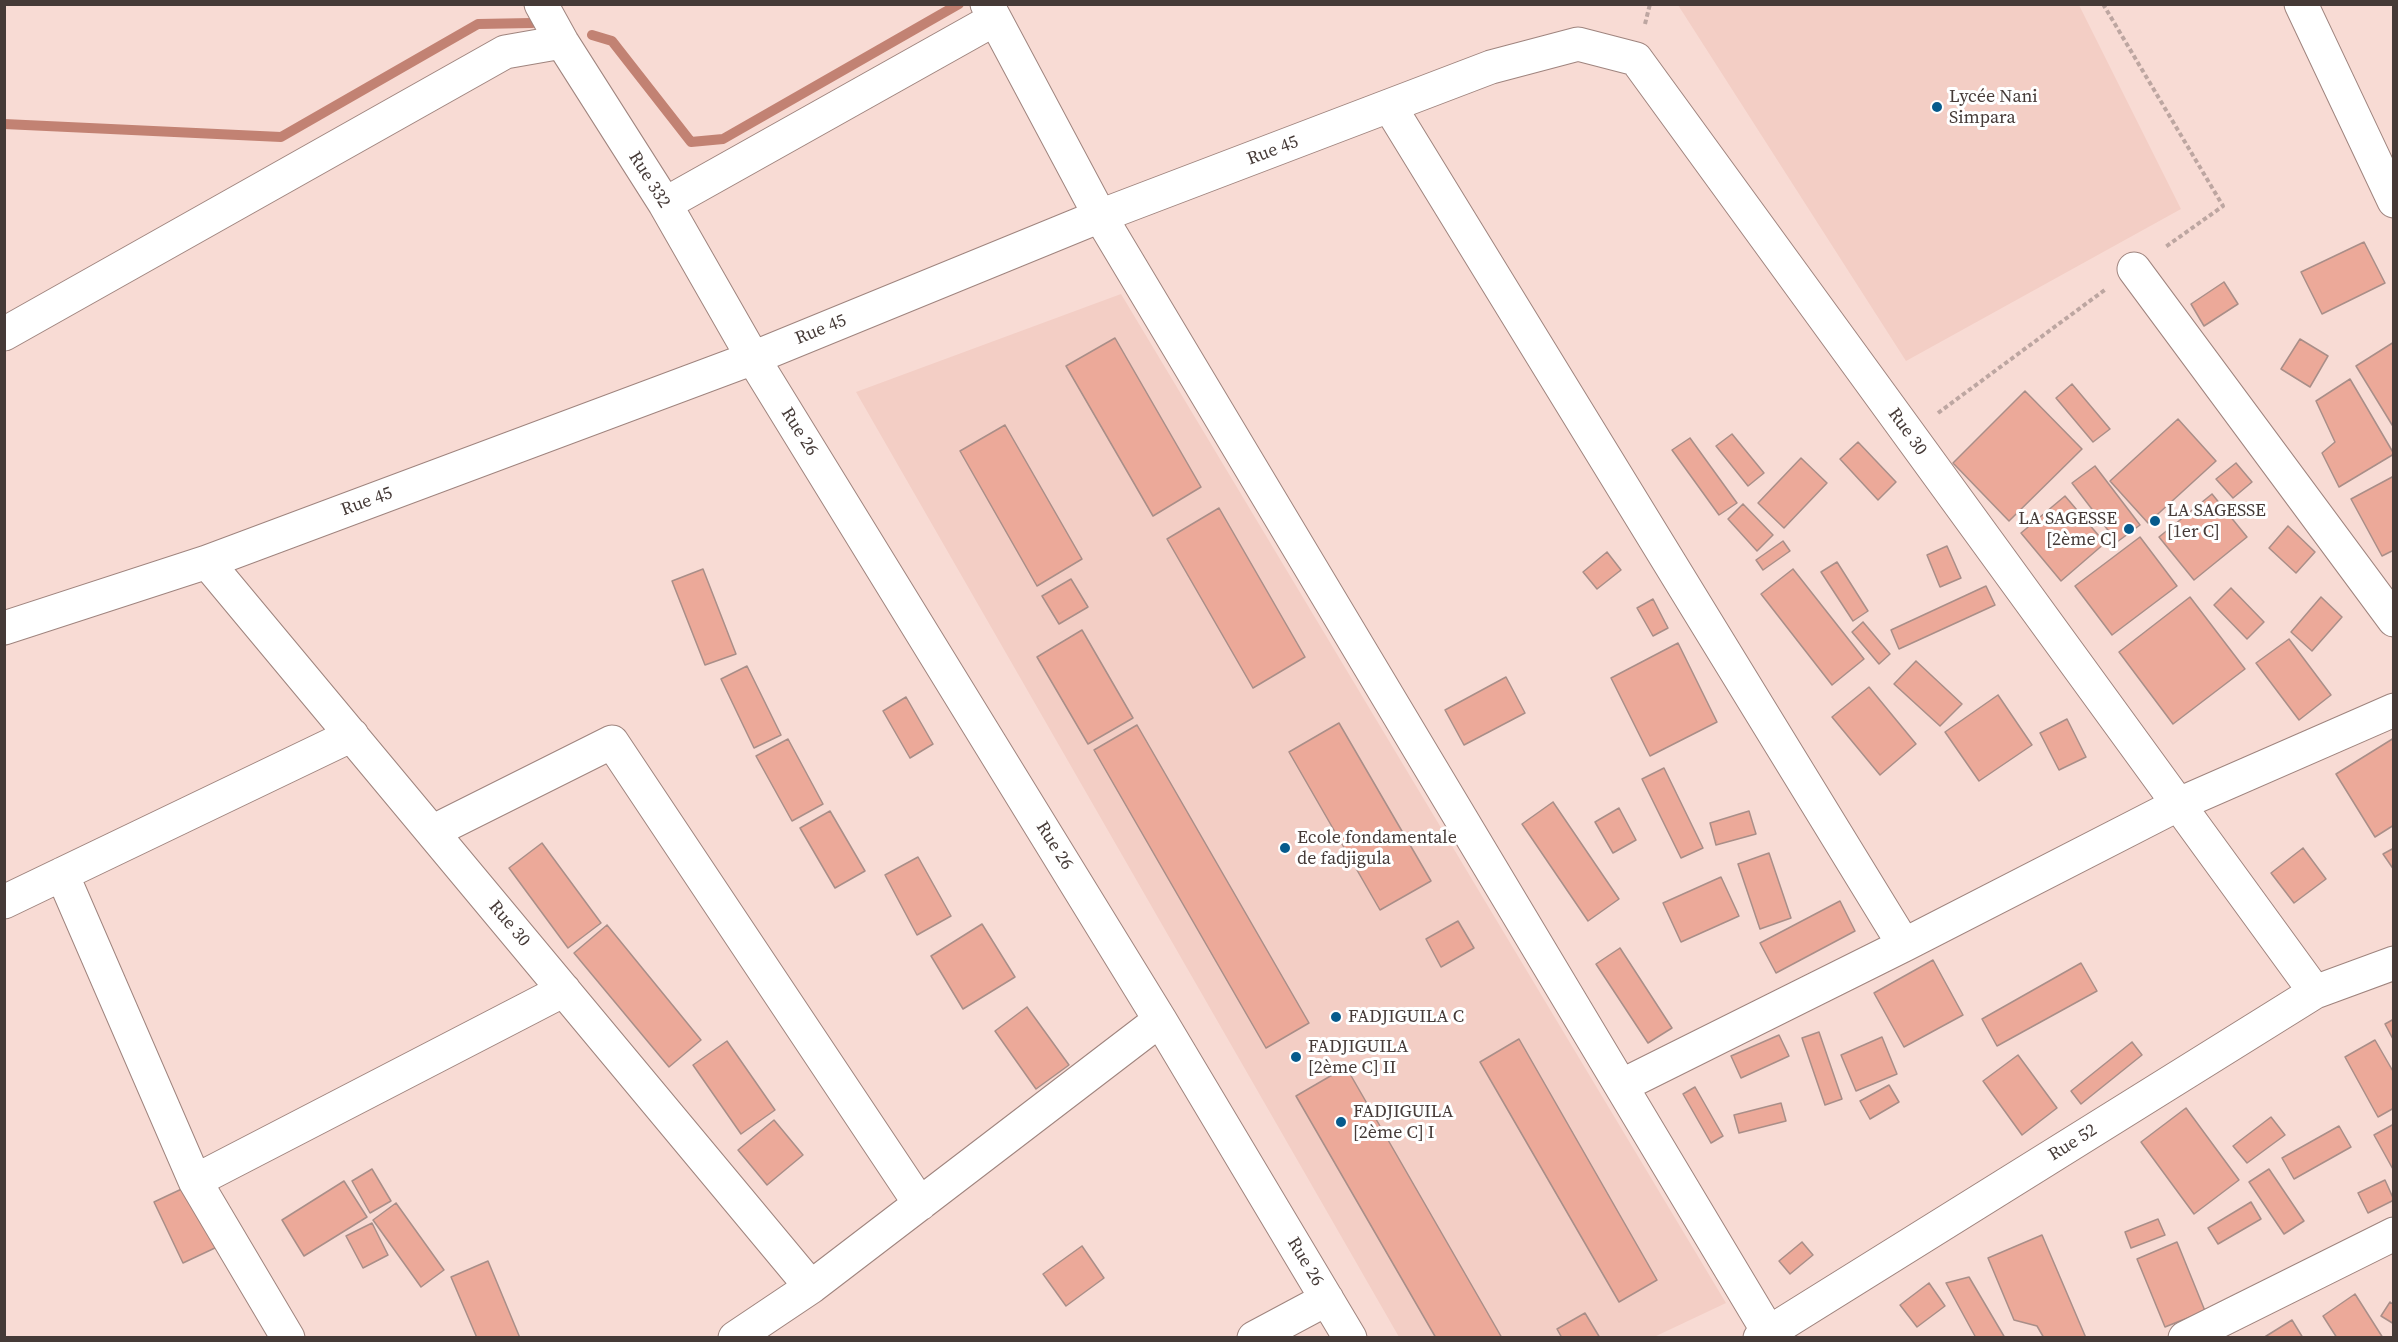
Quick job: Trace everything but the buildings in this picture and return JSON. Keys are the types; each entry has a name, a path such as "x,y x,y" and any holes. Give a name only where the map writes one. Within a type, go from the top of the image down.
{"street":[{"name":"Rue 332","path":"541,4 562,42 665,204 753,358"},
{"path":"2301,4 2394,201"},
{"path":"665,204 991,12 1100,216 1621,1086 1767,1336"},
{"path":"4,334 506,52 562,42"},
{"name":"Rue 45","path":"4,628 207,562 753,358 1100,216 1491,67 1578,44 1636,59"},
{"name":"Rue 30","path":"1636,59 2315,992"},
{"path":"1390,107 1904,945"},
{"path":"2134,269 2394,620"},
{"name":"Rue 26","path":"753,358 1160,1020 1350,1338"},
{"name":"Rue 30","path":"207,562 811,1287"},
{"path":"1621,1086 1904,945 2179,804 2394,710"},
{"path":"4,902 352,735"},
{"path":"432,832 612,742 920,1204"},
{"path":"62,874 195,1181 288,1338"},
{"name":"Rue 52","path":"1767,1336 2315,992 2394,963"},
{"path":"195,1181 564,990"},
{"path":"735,1338 811,1287 1160,1020"},
{"path":"2185,1338 2394,1234"},
{"path":"1254,1338 1327,1299"}],"path":[{"path":"1909,435 2223,206 2103,4"}],"shaded area":[{"name":"Lycée Nani Simpara","path":"1678,5 2079,5 2181,209 1906,361"},
{"name":"Ecole fondamentale de fadjigula","path":"1121,294 1726,1303 1654,1337 1399,1337 856,392"}],"waterway":[{"path":"592,35 612,41 691,142 723,139 959,4"},
{"path":"4,124 281,137 478,24 532,23"}],"place":[{"name":"Lycée Nani Simpara","path":"1937,107"},
{"name":"LA SAGESSE [1er C]","path":"2155,521"},
{"name":"LA SAGESSE [2ème C]","path":"2129,529"},
{"name":"Ecole fondamentale de fadjigula","path":"1285,848"},
{"name":"FADJIGUILA C","path":"1336,1017"},
{"name":"FADJIGUILA [2ème C] II","path":"1296,1057"},
{"name":"FADJIGUILA [2ème C] I","path":"1341,1122"}]}
